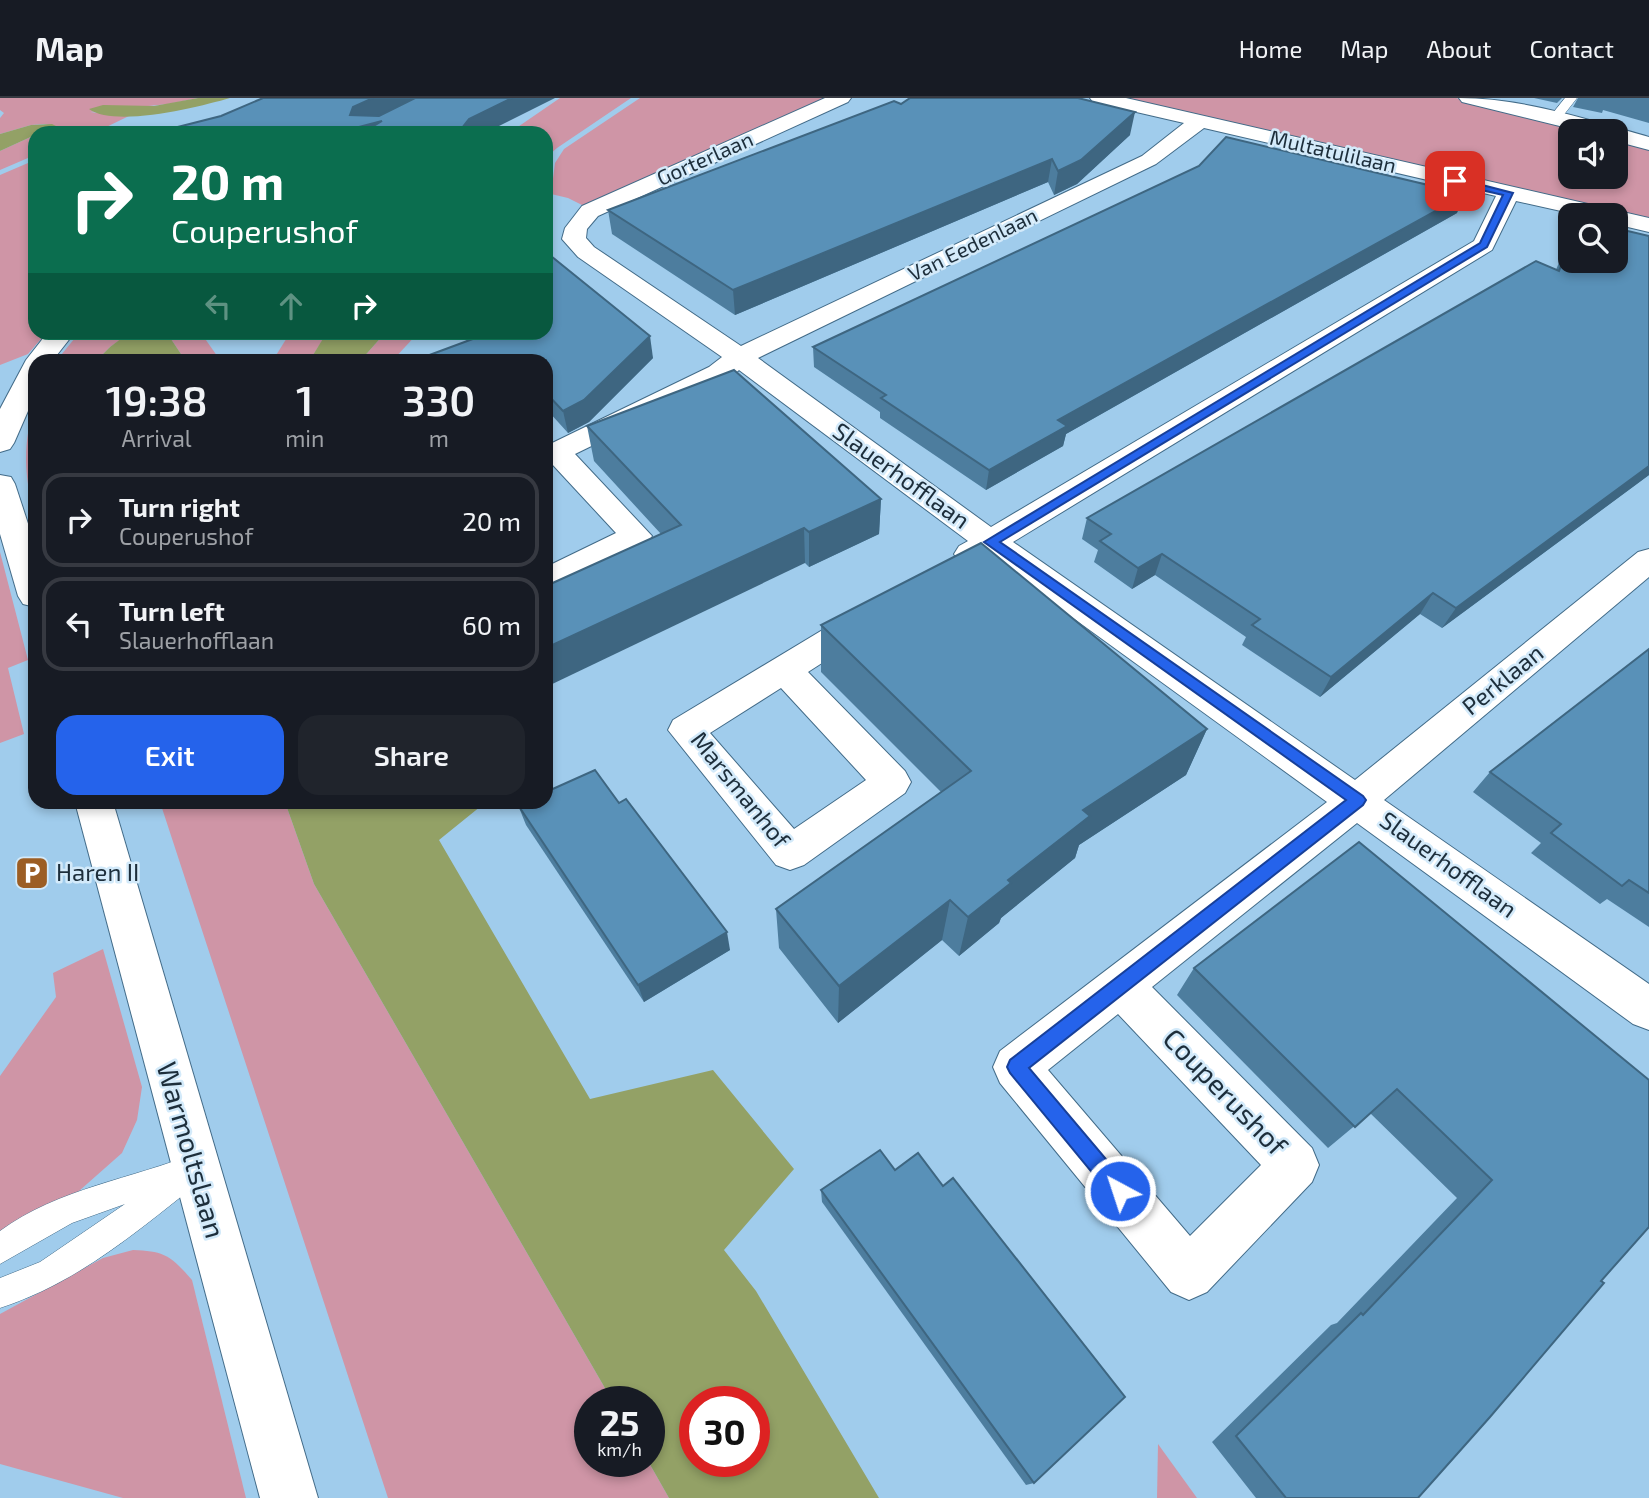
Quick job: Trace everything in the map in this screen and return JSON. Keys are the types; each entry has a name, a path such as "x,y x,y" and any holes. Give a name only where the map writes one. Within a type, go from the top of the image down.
{"street":[{"name":"Gorterlaan","path":"576,228 590,211 605,203 841,98"},
{"name":"Multatulilaan","path":"1100,98 1558,204"},
{"path":"1480,99 1559,119"},
{"name":"Van Eedenlaan","path":"553,455 719,373 739,357 1149,160 1200,121"},
{"path":"1628,138 1649,144"},
{"path":"945,570 1484,245 1508,193"},
{"path":"1628,220 1649,225"},
{"name":"Slauerhofflaan","path":"576,228 574,239 586,252 739,357 990,542 1358,800 1649,1009"},
{"path":"44,354 55,340"},
{"path":"0,374 28,368"},
{"path":"0,443 28,380"},
{"path":"553,456 636,536 553,578"},
{"path":"0,484 28,574"},
{"name":"Perklaan","path":"1358,800 1649,560"},
{"name":"Marsmanhof","path":"785,670 892,782 790,853 686,730 888,606"},
{"name":"Couperushof","path":"1119,984 1295,1165 1189,1274 1016,1067 1119,984 1358,800"},
{"name":"Warmoltslaan","path":"96,809 289,1498"}],"lane":[{"path":"1555,118 1572,98"},
{"path":"0,1249 10,1241 77,1206 196,1167"},
{"path":"0,1293 17,1289 86,1251 196,1167"}],"shaded area":[{"path":"0,98 198,98 90,112 129,116 108,126 44,124 0,134 0,118 4,113 0,110"},
{"path":"198,98 230,98 137,116 118,117 89,109 103,105 154,106"},
{"path":"560,98 631,98 553,152 553,126 519,126"},
{"path":"640,98 828,98 584,206 553,194 555,163 564,149"},
{"path":"1121,98 1456,98 1558,123 1558,189 1628,189 1628,140 1649,146 1649,219 1628,214 1628,203 1579,203"},
{"path":"31,125 56,126 28,126 28,138 0,151 0,134"},
{"path":"28,138 28,158 0,170 0,151"},
{"path":"28,163 28,340 40,340 28,354 0,365 0,175"},
{"path":"73,340 120,340 103,354 62,354"},
{"path":"119,340 172,340 181,354 103,354"},
{"path":"172,340 206,340 216,354 181,354"},
{"path":"286,340 323,340 314,354 277,354"},
{"path":"322,340 379,340 366,354 314,354"},
{"path":"379,340 412,340 399,354 366,354"},
{"path":"28,431 28,486 26,458"},
{"path":"0,552 28,660 8,668 24,734 0,743"},
{"path":"162,809 287,809 314,884 604,1386 574,1386 574,1477 657,1477 669,1498 388,1498"},
{"path":"287,809 477,809 439,840 590,1099 713,1070 794,1169 724,1250 756,1291 879,1498 669,1498 657,1477 665,1477 665,1386 604,1386 314,884"},
{"path":"103,949 142,1087 137,1120 122,1153 79,1191 0,1232 0,1076 56,997 53,973"},
{"path":"133,1250 167,1256 192,1280 246,1498 123,1498 0,1464 0,1314 103,1258"},
{"path":"1158,1444 1197,1498 1157,1498"}],"building":[{"path":"263,98 373,98 353,107 350,115 379,116 415,98 512,98 469,119 464,126 374,126 382,121 363,126 182,126 221,116"},
{"path":"910,98 1078,98 1135,112 1081,160 1058,171 1052,159 733,290 608,210 894,101 901,104"},
{"path":"1226,137 1466,194 1058,420 1067,426 989,470 881,398 886,395 813,347 1199,166"},
{"path":"1628,231 1649,236 1649,466 1456,608 1433,593 1331,677 1252,625 1260,619 1162,554 1138,568 1100,541 1111,534 1087,518 1536,261 1558,271 1558,273 1628,273"},
{"path":"553,258 650,336 584,400 563,411 553,400 553,354 432,354 470,340 553,340"},
{"path":"734,370 881,499 809,532 804,528 553,645 553,583 681,525 587,426"},
{"path":"981,543 1207,729 1083,810 1090,816 1008,880 1011,883 968,917 950,900 839,986 776,909 971,771 821,625"},
{"path":"1649,649 1649,893 1629,880 1622,886 1551,833 1561,824 1490,772"},
{"path":"595,770 619,803 626,799 727,932 638,985 521,809 553,809 553,789"},
{"path":"1359,842 1649,1080 1649,1227 1601,1281 1604,1283 1490,1417 1418,1498 1286,1498 1236,1436 1361,1313 1363,1315 1492,1180 1397,1089 1355,1127 1194,968"},
{"path":"880,1150 895,1170 918,1153 943,1186 953,1178 1125,1397 1034,1483 821,1190"}],"place":[{"name":"Haren II","path":"32,873"}],"route":[{"path":"1120,1191 1016,1067 1358,800 990,542 1484,245 1508,193 1455,181"}]}
